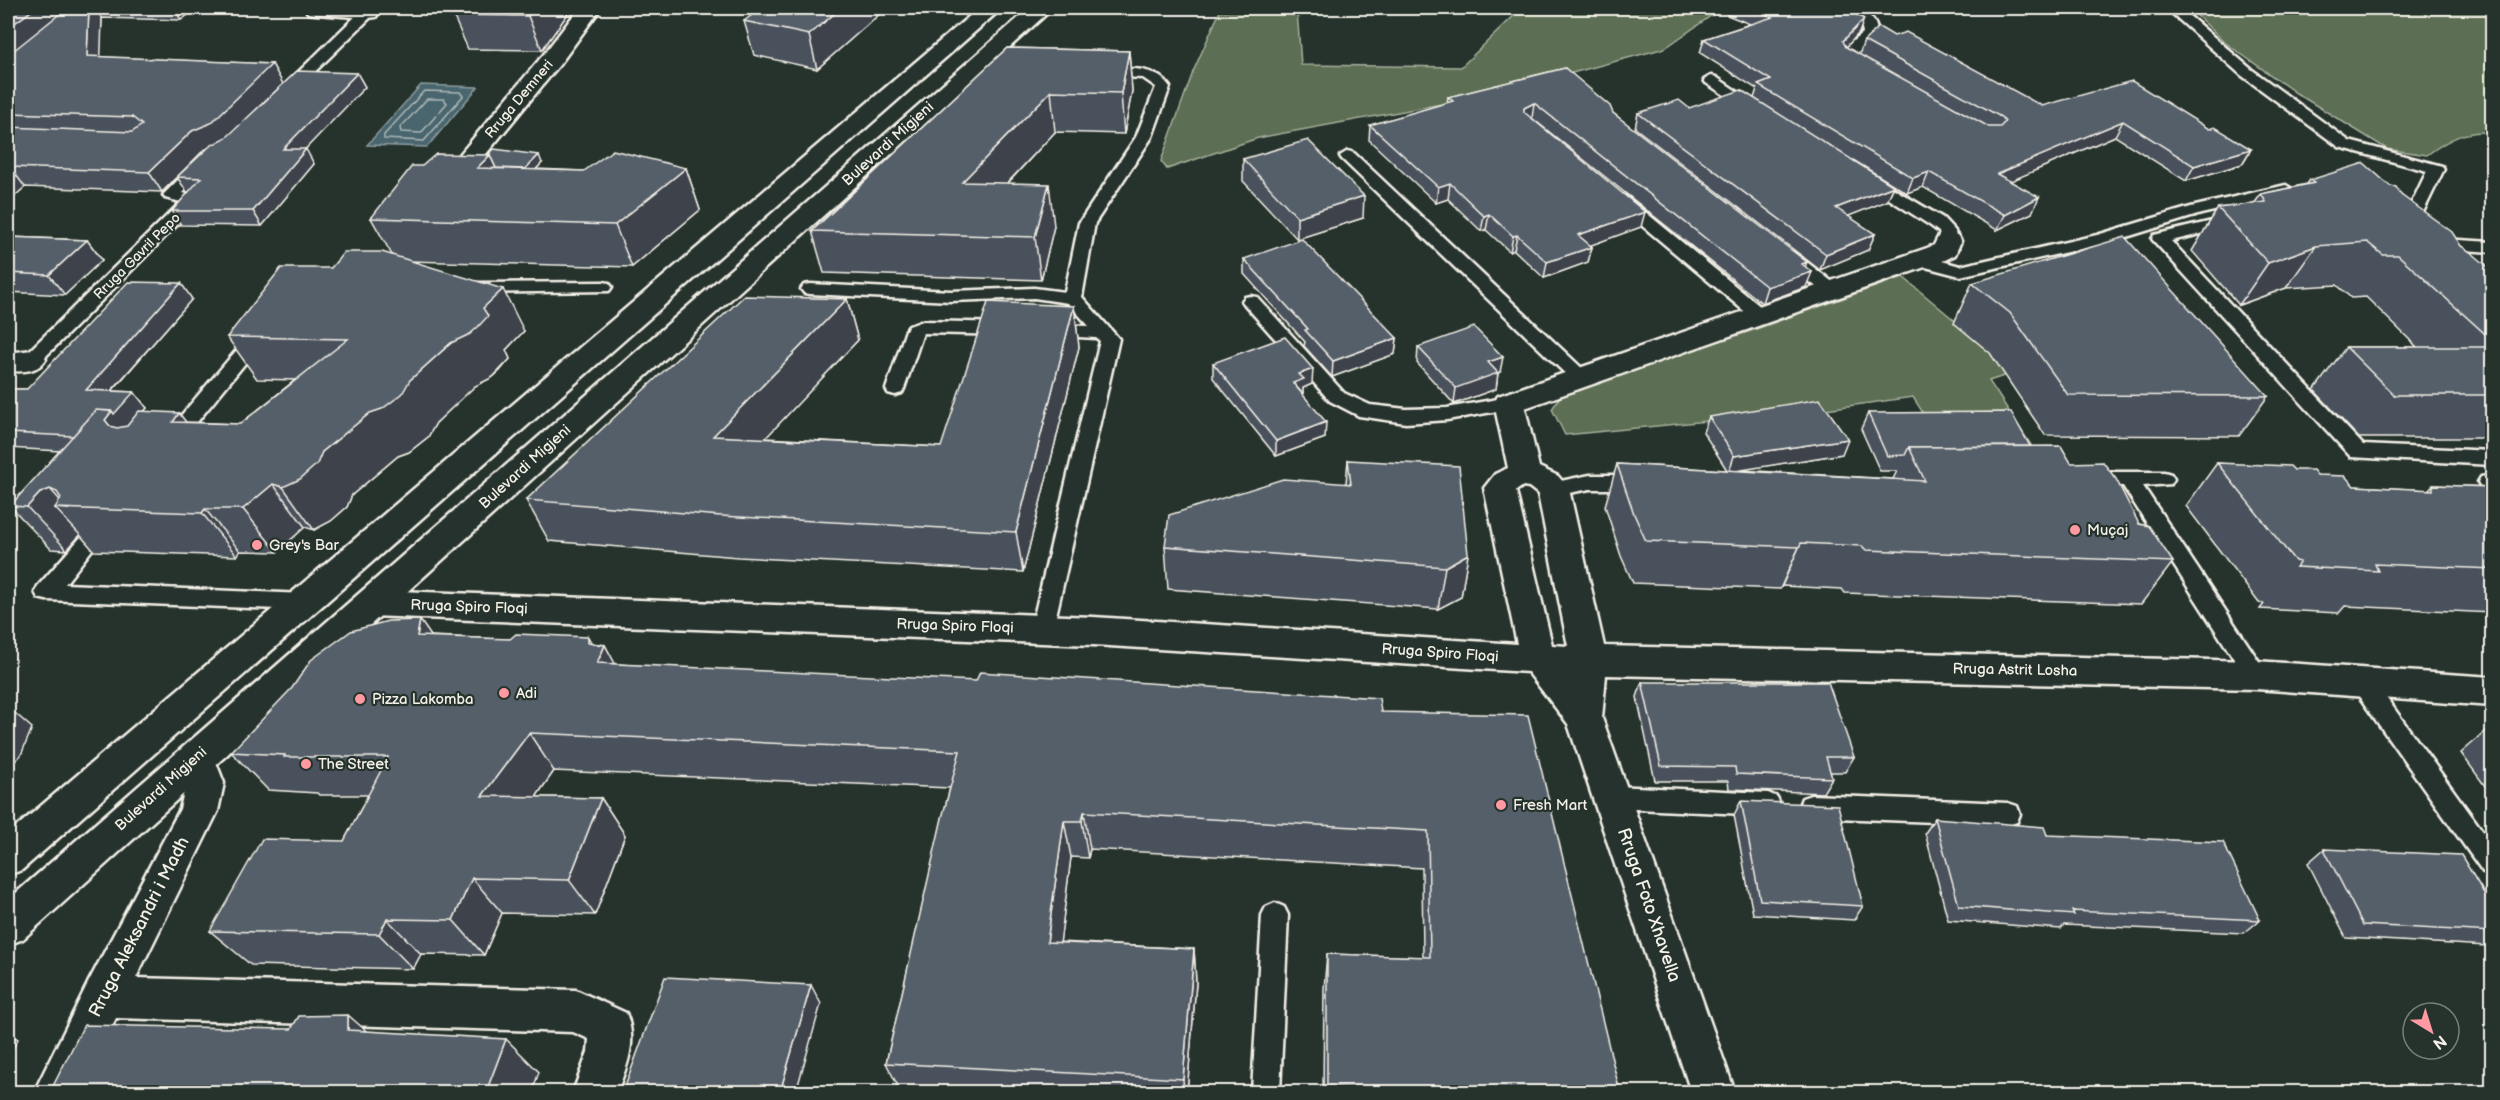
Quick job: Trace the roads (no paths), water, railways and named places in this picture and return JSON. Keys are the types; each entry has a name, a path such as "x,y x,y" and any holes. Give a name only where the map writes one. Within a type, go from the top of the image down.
{"street":[{"path":"316,8 368,12"},
{"name":"Rruga Demneri","path":"438,190 552,59 590,8"},
{"path":"8,858 992,8"},
{"name":"Bulevardi Migjeni","path":"8,926 1042,8"},
{"path":"2400,220 2442,244 2467,267"},
{"path":"1584,718 1590,660 1539,482 1509,403 1920,260 1946,249 1948,241"},
{"path":"1539,482 1509,478 1500,488 1538,659 1584,718"},
{"name":"Rruga Spiro Floqi","path":"371,603 1042,629 1538,659"},
{"name":"Rruga Astrit Losha","path":"1538,659 2256,675 2364,685 2493,692"},
{"name":"Rruga Foto Xhavella","path":"1584,718 1713,1092"},
{"name":"Rruga Aleksandri i Madh","path":"56,1092 199,811 205,783 197,758"},
{"path":"103,997 576,1011 611,1028 610,1052 595,1092"}],"lane":[{"path":"1846,8 1867,20 1871,29 1870,35 1854,47 1847,57 1875,74"},
{"path":"2172,8 2246,72 2344,144 2436,169 2400,220"},
{"path":"278,100 368,12"},
{"path":"1073,298 1087,223 1144,137 1162,87 1159,80 1149,75 1090,72"},
{"path":"1711,80 1770,117"},
{"name":"Rruga Gavril Pepo","path":"20,361 193,200 171,195 212,155"},
{"path":"1348,156 1580,377"},
{"path":"1849,167 1937,222 1947,231 1948,241"},
{"path":"1604,186 1761,316"},
{"path":"1920,260 1960,271 2101,239 2198,210 2298,187"},
{"path":"438,190 469,188"},
{"path":"2289,207 2160,239 2358,452 2493,458"},
{"path":"2442,244 2493,247"},
{"path":"1777,247 1833,291"},
{"path":"453,288 603,287"},
{"path":"810,289 951,296 1034,293 1073,298 1110,339 1042,629"},
{"path":"1251,302 1337,397 1366,411 1406,416 1447,414 1509,403"},
{"path":"159,456 267,325"},
{"path":"895,389 912,336 915,330 922,327 1100,332 1107,336"},
{"path":"2069,479 2164,479"},
{"path":"2129,480 2256,675"},
{"path":"1539,482 1660,482"},
{"path":"88,542 46,592 304,602"},
{"path":"2364,685 2493,864"},
{"path":"1613,797 2008,814"},
{"path":"1266,1092 1275,915"}],"water":[{"path":"421,85 478,87 427,147 367,145"}],"place":[{"name":"Muçaj","path":"2075,530"},
{"name":"Grey's Bar","path":"257,545"},
{"name":"Adi","path":"504,693"},
{"name":"Pizza Lakomba","path":"360,699"},
{"name":"The Street","path":"306,764"},
{"name":"Fresh Mart","path":"1501,805"}]}
